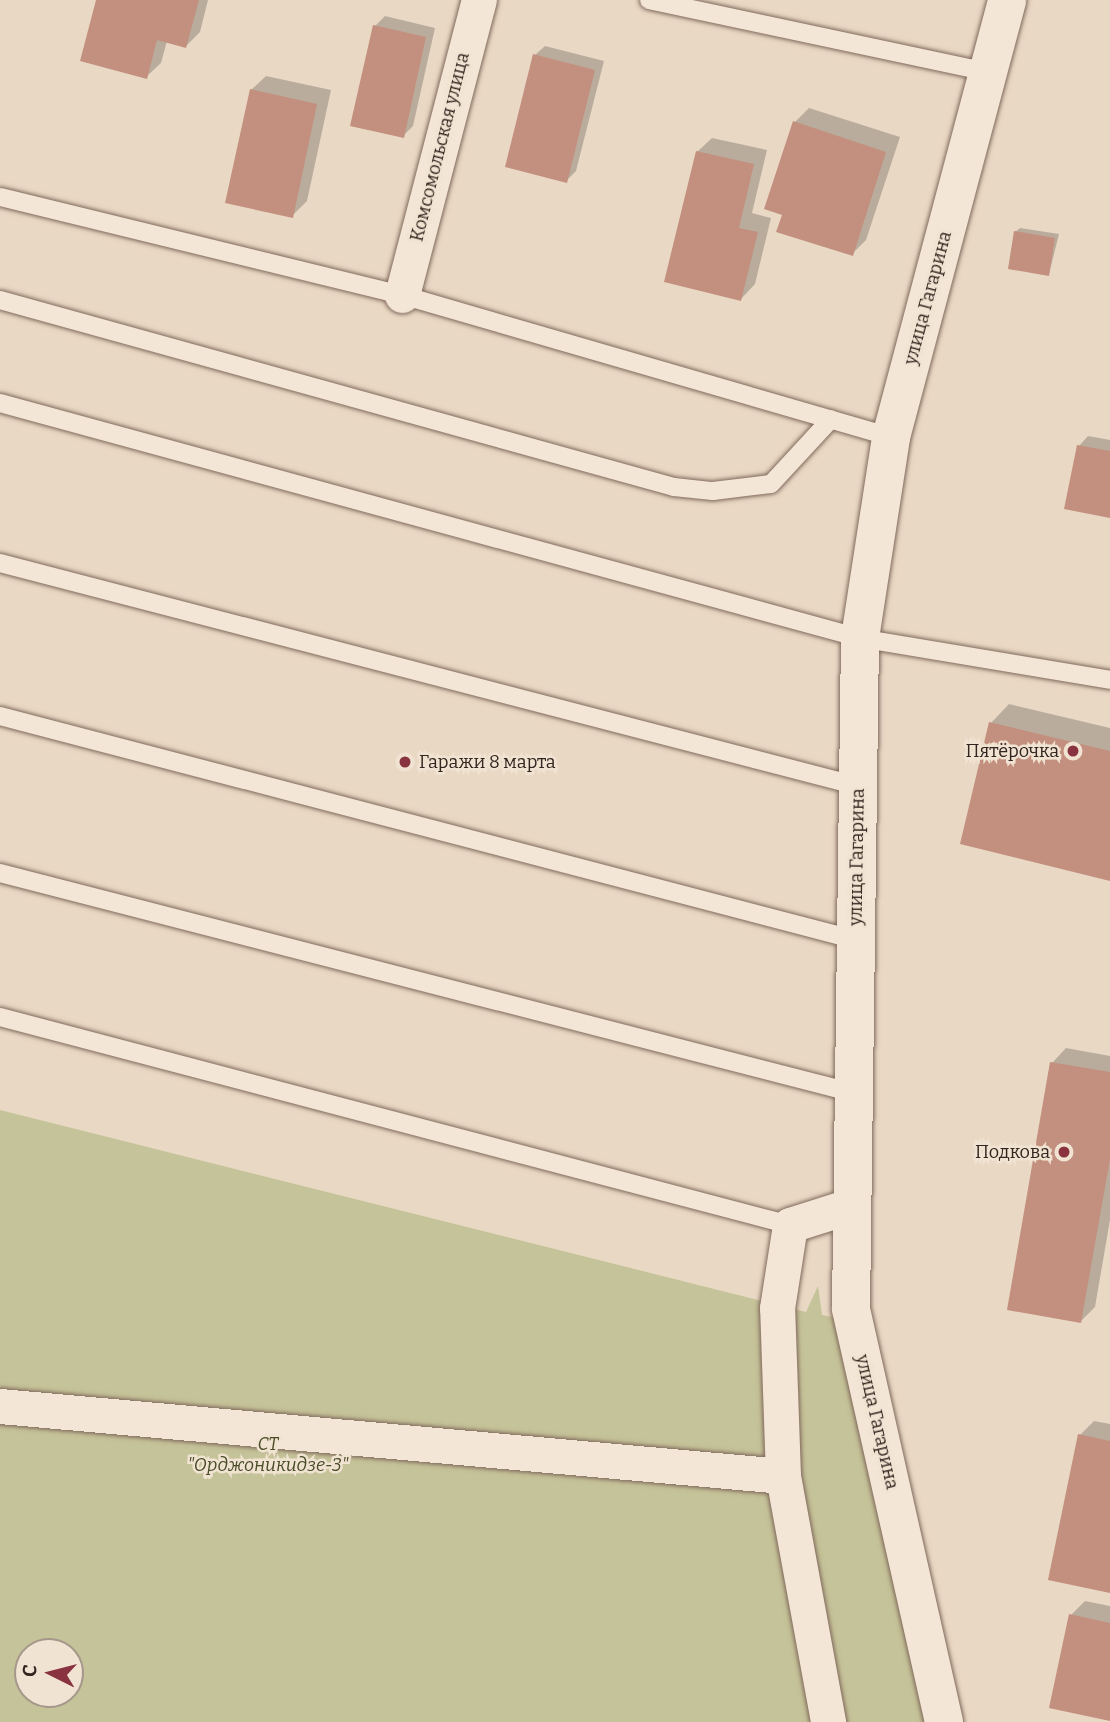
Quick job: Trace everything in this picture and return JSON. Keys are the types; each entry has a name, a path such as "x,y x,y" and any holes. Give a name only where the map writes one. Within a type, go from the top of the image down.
{"main road":[{"name":"улица Гагарина","path":"944,1722 851,1308 860,638 891,437 1007,0"}],"street":[{"name":"Комсомольская улица","path":"402,295 479,0"},
{"path":"828,1722 783,1476 777,1308 790,1225 853,1205"},
{"path":"0,1406 783,1476"}],"lane":[{"path":"649,0 988,72"},
{"path":"0,197 402,295 891,437"},
{"path":"0,300 674,487 713,491 771,484 831,419"},
{"path":"0,403 860,638 1110,680"},
{"path":"0,564 858,786"},
{"path":"0,716 856,940"},
{"path":"0,873 854,1093"},
{"path":"0,1017 790,1225"}],"green space":[{"name":"СТ \"Орджоникидзе-3\"","path":"0,1110 806,1312 818,1286 822,1315 841,1319 931,1722 0,1722"}],"building":[{"path":"96,0 199,0 186,48 157,40 147,79 80,61"},
{"path":"373,25 426,37 404,138 350,126"},
{"path":"533,54 595,70 567,183 505,167"},
{"path":"250,89 317,104 293,218 225,203"},
{"path":"793,121 886,152 853,256 776,232 782,215 764,209"},
{"path":"696,151 754,164 739,228 758,232 741,301 664,282"},
{"path":"1014,231 1055,238 1049,276 1008,269"},
{"path":"1077,445 1110,451 1110,518 1064,509"},
{"path":"989,722 1110,751 1110,881 960,844"},
{"path":"1050,1062 1110,1072 1110,1159 1081,1323 1007,1310"},
{"path":"1078,1434 1110,1441 1110,1593 1048,1580"},
{"path":"1069,1614 1110,1623 1110,1721 1049,1708"}],"place":[{"name":"Пятёрочка","path":"1073,751"},
{"name":"Гаражи 8 марта","path":"405,762"},
{"name":"Подкова","path":"1064,1152"}]}
